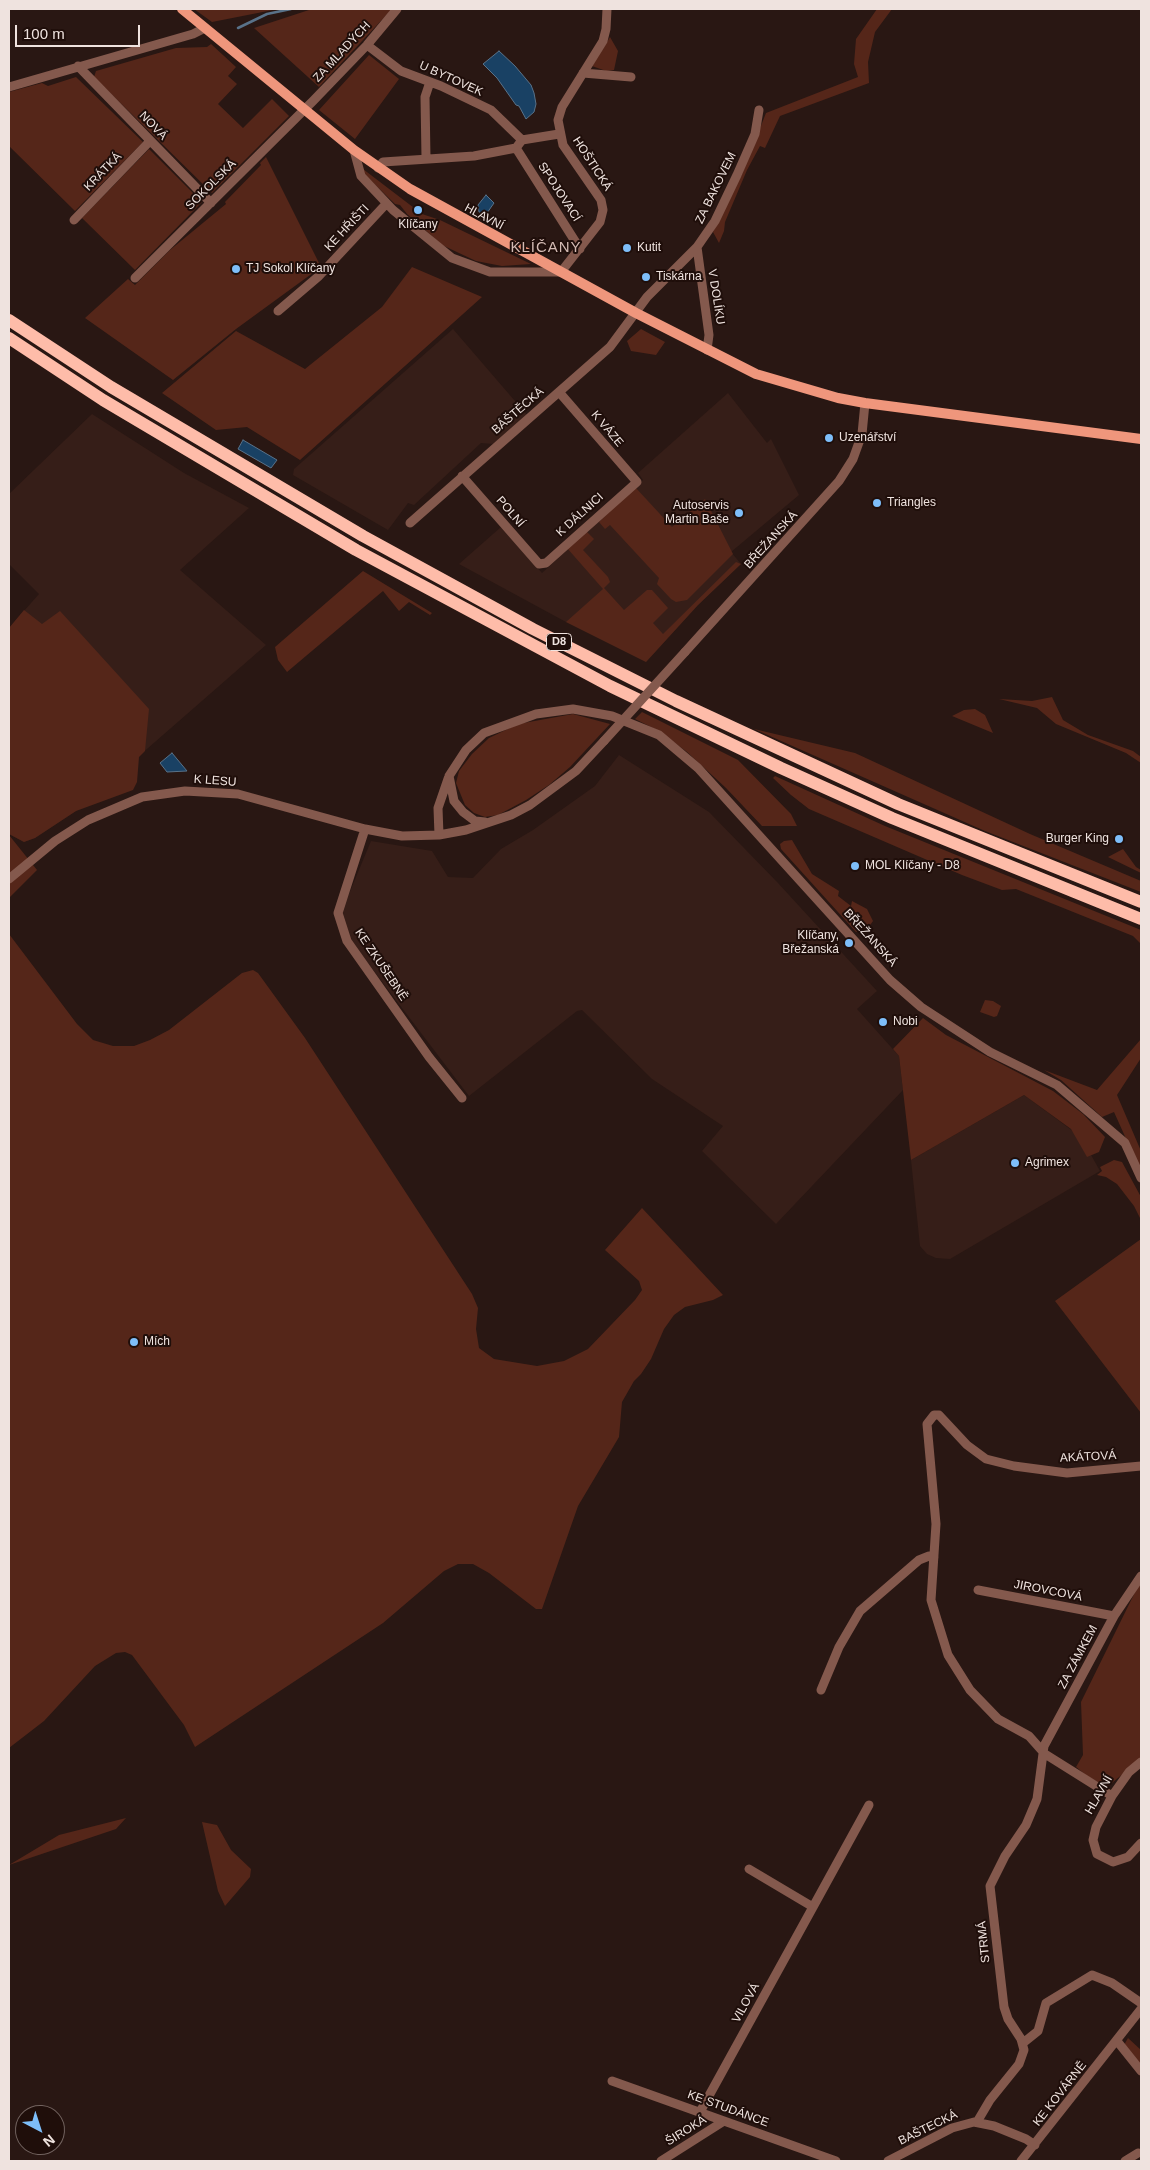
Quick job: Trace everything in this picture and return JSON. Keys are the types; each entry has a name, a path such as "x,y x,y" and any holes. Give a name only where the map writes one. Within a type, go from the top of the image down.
{"highway":[{"name":"D8","path":"9,320 111,387 363,536 542,633 684,705 898,804 1141,902"},
{"name":"D8","path":"9,338 103,400 356,550 602,682 781,768 892,818 1141,919"}],"main road":[{"name":"HLAVNÍ","path":"182,9 354,150 438,207 707,350 771,380 864,403 1141,439"}],"street":[{"name":"ZA MLADÝCH","path":"304,110 367,44 397,9"},
{"name":"HOŠTICKÁ","path":"561,272 600,222 603,210 601,200 563,146 559,134 558,120 562,107 603,41 607,9"},
{"path":"9,87 193,34 205,28"},
{"name":"U BYTOVEK","path":"367,44 401,71 491,110 522,140"},
{"name":"NOVÁ","path":"78,66 211,203"},
{"path":"583,73 631,77"},
{"path":"426,158 425,97 430,82"},
{"name":"SOKOLSKÁ","path":"135,278 304,110"},
{"name":"ZA BAKOVEM","path":"636,313 647,297 697,247 715,221 755,134 759,110"},
{"path":"378,168 383,162 474,156 516,148 522,140 559,134"},
{"name":"KRÁTKÁ","path":"74,220 150,141"},
{"name":"SPOJOVACÍ","path":"516,148 580,249"},
{"name":"KE HŘIŠTI","path":"278,311 319,276 386,204 361,176 354,150"},
{"path":"386,204 452,258 490,272 561,272"},
{"name":"V DOLÍKU","path":"697,247 709,335 707,350"},
{"name":"BÁŠTĚCKÁ","path":"410,523 610,346 636,313"},
{"name":"K VÁZE","path":"559,392 636,482"},
{"name":"BŘEŽANSKÁ","path":"864,403 862,434 853,459 839,482 685,652 604,741 576,771 530,806 490,823 439,835 438,808 449,776 466,750 484,733 536,714 573,709 612,716 659,735 698,768 890,980 921,1007 990,1052 1057,1085 1125,1143 1141,1178"},
{"name":"POLNÍ","path":"462,476 539,564"},
{"name":"K DÁLNICI","path":"539,564 546,563 636,482"},
{"path":"449,776 454,801 463,812 475,821 490,823"},
{"name":"K LESU","path":"9,879 55,841 88,820 142,797 185,791 238,794 365,829 402,836 439,835"},
{"name":"KE ZKUŠEBNĚ","path":"365,829 338,913 346,941 429,1057 462,1098"},
{"name":"AKÁTOVÁ","path":"934,1557 935,1515 927,1424 934,1415 941,1416 967,1446 986,1459 1035,1470 1067,1473 1141,1466"},
{"path":"821,1690 840,1647 860,1611 919,1560 929,1556 934,1557 931,1600 948,1655 981,1703 998,1719 1029,1736 1045,1754 1112,1796"},
{"name":"ZA ZÁMKEM","path":"1045,1754 1044,1746 1114,1616 1141,1576"},
{"name":"JIROVCOVÁ","path":"978,1590 1114,1616"},
{"name":"STRMÁ","path":"1023,2043 1008,2019 1004,2007 990,1886 1005,1856 1026,1825 1037,1800 1045,1754"},
{"name":"HLAVNÍ","path":"1141,1762 1129,1772 1112,1796 1094,1830 1093,1844 1096,1852 1106,1860 1120,1861 1130,1856 1141,1843"},
{"name":"VILOVÁ","path":"700,2112 869,1805"},
{"path":"749,1869 813,1907"},
{"path":"978,2122 990,2100 1019,2064 1024,2050 1023,2043 1038,2032 1046,2003 1092,1975 1112,1983 1141,2003"},
{"name":"KE KOVÁRNĚ","path":"1021,2161 1035,2146 1141,2009"},
{"path":"1117,2041 1141,2071"},
{"name":"KE STUDÁNCE","path":"612,2081 836,2161"},
{"name":"ŠIROKÁ","path":"661,2161 724,2121"},
{"name":"BAŠTECKÁ","path":"888,2161 956,2126 978,2122 1026,2139 1035,2146"},
{"path":"1125,2161 1138,2153"}],"shaded area":[{"path":"194,9 278,9 212,22"},
{"path":"312,9 392,9 319,87 254,28"},
{"path":"877,9 892,9 875,32 868,62 869,83 780,116 765,148 760,146 747,170 725,222 724,231 719,243 713,232 742,174 766,113 858,77 854,64 856,39"},
{"path":"610,37 618,51 614,70 606,71 592,66"},
{"path":"211,44 236,67 228,76 237,84 218,104 243,128 272,99 289,116 212,193 94,77 96,71 176,48 207,47"},
{"path":"369,55 399,79 355,139 319,110"},
{"path":"76,77 143,142 75,211 9,146 9,92 42,83 48,86"},
{"path":"149,149 202,202 135,270 82,218"},
{"path":"266,157 321,267 236,329 173,380 85,318 128,279 135,285 170,250 226,204 225,202 261,165 260,163"},
{"path":"363,169 422,214 440,220 531,264 502,266 476,261 442,245 407,214 400,205 395,204 362,172"},
{"path":"412,267 482,297 300,460 247,427 216,430 162,393 236,331 305,369 382,307"},
{"path":"453,329 527,415 493,444 481,443 414,505 408,503 388,530 293,475 294,469"},
{"path":"641,329 665,342 656,355 631,351 627,341"},
{"path":"728,393 767,443 771,439 799,495 731,552 741,564 698,605 646,662 566,622 459,564 501,527 542,573 643,480 638,473"},
{"path":"92,414 184,473 249,508 180,570 266,645 76,811 35,838 24,842 9,834 9,628 39,594 9,564 9,494"},
{"path":"635,487 672,527 705,499 733,554 687,600 676,602 671,599 657,584 659,578 610,525 605,529 599,522"},
{"path":"586,531 594,539 583,550 608,577 610,582 604,588 624,610 647,590 652,590 668,608 653,623 663,634 736,562 741,564 698,605 646,662 566,622 603,589 567,548"},
{"path":"363,571 432,613 430,615 409,602 399,611 383,591 287,672 278,660 275,647"},
{"path":"24,610 42,624 60,611 149,709 145,751 139,757 137,782 133,790 76,811 35,838 24,842 9,834 9,628"},
{"path":"1052,697 1063,720 1088,735 1133,751 1141,757 1141,763 1126,753 1056,724 1037,708 999,699 1032,701"},
{"path":"975,709 985,715 993,733 952,716 964,710"},
{"path":"642,712 738,760 791,814 797,826 762,826 726,788 687,752 659,731 635,719"},
{"path":"573,714 610,724 570,767 549,785 498,815 485,817 474,813 465,805 456,783 459,771 472,754 489,738 518,724"},
{"path":"754,729 855,753 1030,834 1141,881 1141,892 985,831"},
{"path":"619,755 709,812 778,883 877,991 857,1009 899,1056 903,1090 776,1224 702,1151 723,1126 652,1079 582,1010 577,1011 469,1096 351,941 341,913 371,841 432,851 448,877 473,878 501,849 533,830 595,786"},
{"path":"775,776 885,826 1141,930 1141,944 1133,936 1016,889 1002,890 962,875 809,809 773,778"},
{"path":"9,835 37,870 9,898"},
{"path":"792,840 812,874 839,891 838,896 851,906 852,901 867,909 873,921 868,928 863,932 856,932 781,849 780,844 784,841"},
{"path":"1123,849 1136,867 1141,870 1141,873 1108,857"},
{"path":"9,934 77,1024 93,1040 113,1046 134,1046 150,1040 169,1030 242,973 253,970 258,973 305,1038 472,1294 478,1308 476,1329 479,1348 494,1359 537,1366 564,1361 588,1349 635,1300 642,1290 639,1281 605,1250 642,1208 723,1295 713,1300 685,1307 674,1315 664,1329 651,1359 634,1381 622,1402 619,1437 578,1506 542,1609 536,1609 489,1573 473,1564 458,1564 444,1571 383,1623 195,1747 184,1725 132,1655 125,1652 116,1653 95,1666 44,1721 9,1748"},
{"path":"985,1000 993,1001 1001,1006 997,1016 994,1017 980,1012"},
{"path":"923,1018 946,1035 1053,1091 1083,1114 1105,1137 1099,1152 1087,1157 1071,1129 1024,1095 911,1160 899,1056 893,1049"},
{"path":"1141,1039 1141,1058 1117,1095 1141,1151 1141,1172 1114,1112 1102,1117 1061,1080 1044,1070 1097,1090"},
{"path":"1024,1095 1081,1137 1100,1171 950,1259 936,1258 927,1254 920,1246 911,1160"},
{"path":"1114,1160 1122,1162 1141,1197 1141,1220 1134,1206 1117,1184 1106,1177 1097,1175 1102,1171 1100,1167"},
{"path":"1141,1239 1141,1413 1055,1301"},
{"path":"1141,1580 1141,1759 1107,1787 1087,1776 1076,1767 1083,1755 1081,1702"},
{"path":"126,1818 116,1829 9,1865 59,1835"},
{"path":"202,1822 217,1825 231,1850 251,1869 250,1877 225,1906 218,1891"},
{"path":"1128,2038 1141,2050 1141,2068 1124,2045"}],"water":[{"path":"499,51 531,85 536,104 534,112 526,119 519,106 516,105 497,78 483,64"},
{"path":"486,195 494,203 487,213 482,213 479,212 478,205"},
{"path":"243,440 277,460 271,468 238,449"},
{"path":"172,753 187,771 167,772 160,763"}],"waterway":[{"path":"238,28 267,14 291,9"}],"place":[{"name":"Klíčany","path":"418,210"},
{"name":"Kutit","path":"627,248"},
{"name":"TJ Sokol Klíčany","path":"236,269"},
{"name":"Tiskárna","path":"646,277"},
{"name":"Uzenářství","path":"829,438"},
{"name":"Triangles","path":"877,503"},
{"name":"Autoservis Martin Baše","path":"739,513"},
{"name":"Burger King","path":"1119,839"},
{"name":"MOL Klíčany - D8","path":"855,866"},
{"name":"Klíčany, Břežanská","path":"849,943"},
{"name":"Nobi","path":"883,1022"},
{"name":"Agrimex","path":"1015,1163"},
{"name":"Mích","path":"134,1342"}],"district":[{"name":"KLÍČANY","path":"546,248"}]}
